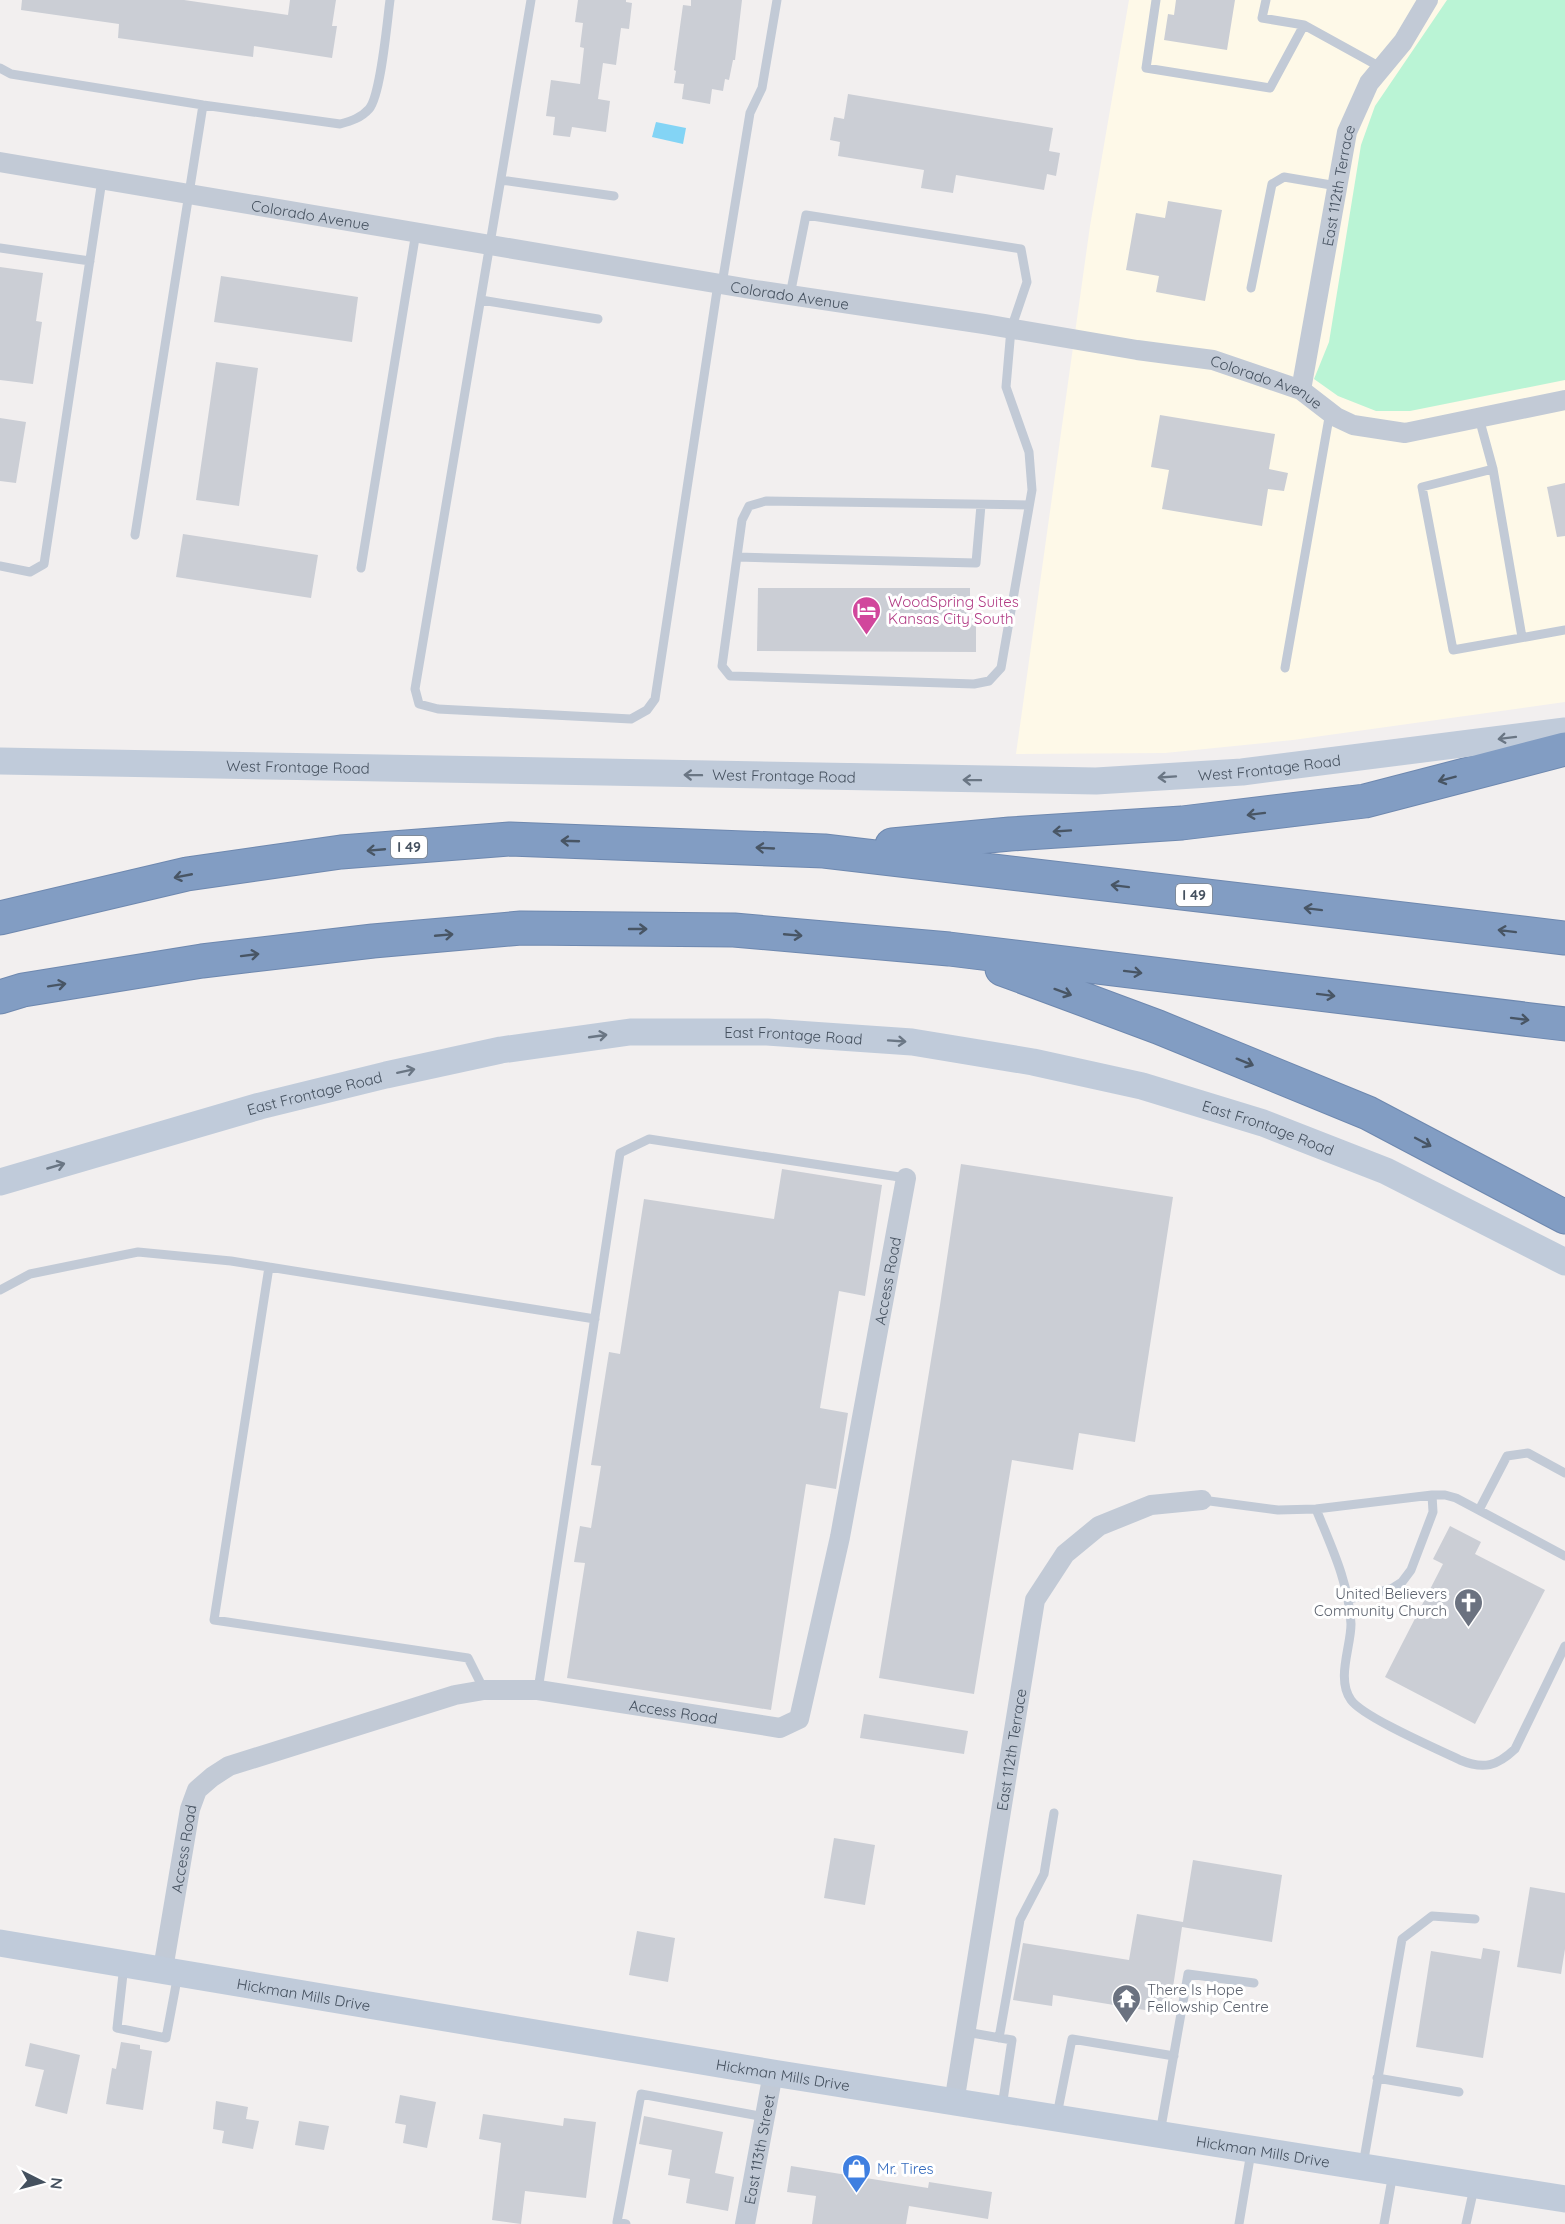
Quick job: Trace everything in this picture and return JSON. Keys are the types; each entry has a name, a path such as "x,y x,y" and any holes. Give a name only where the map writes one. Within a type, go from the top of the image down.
{"highway":[{"path":"824,851 1010,834 1182,823 1365,801 1565,748"},
{"name":"I 49","path":"0,918 187,874 341,852 510,839 824,851 1565,938"},
{"path":"0,997 23,990 202,961 373,940 521,928 734,930 950,949 1565,1024"},
{"path":"950,949 1158,1027 1368,1113 1565,1217"}],"street":[{"name":"East 112th Terrace","path":"1301,390 1347,132 1369,83 1403,42 1428,0"},
{"name":"Colorado Avenue","path":"0,162 720,284 1213,360 1301,390 1330,412 1353,425 1405,433 1565,400"},
{"name":"West Frontage Road","path":"0,761 1096,782 1242,772 1565,731"},
{"name":"East Frontage Road","path":"0,1182 260,1106 501,1050 630,1032 767,1032 912,1042 1033,1062 1142,1086 1263,1123 1386,1171 1565,1262"},
{"name":"Access Road","path":"171,1971 190,1809 197,1790 229,1766 455,1695 484,1690 537,1690 780,1728 799,1719 840,1537 906,1178"},
{"name":"East 112th Terrace","path":"954,2103 1035,1600 1065,1554 1099,1526 1151,1505 1202,1500"},
{"name":"Hickman Mills Drive","path":"0,1943 954,2103 1561,2199"},
{"name":"East 113th Street","path":"745,2224 773,2073"}],"lane":[{"path":"0,68 11,74 202,105 340,124 355,120 370,109 376,90 390,0"},
{"path":"531,0 415,688 418,704 438,710 631,718 647,710 655,699 720,284 750,113 762,88 777,0"},
{"path":"1156,0 1146,68 1270,88 1304,25"},
{"path":"1266,0 1262,18 1304,25 1382,68"},
{"path":"135,535 190,194 202,105"},
{"path":"1251,288 1272,184 1284,177 1337,186"},
{"path":"0,566 30,572 44,564 102,180"},
{"path":"501,180 614,196"},
{"path":"790,295 806,215 1021,249 1027,282 1011,329 1006,387 1029,453 1032,490 1001,668 989,681 974,684 730,676 722,666 742,520 749,506 766,501 1029,505"},
{"path":"361,568 416,232"},
{"path":"0,248 90,261"},
{"path":"481,300 598,319"},
{"path":"1285,668 1330,412"},
{"path":"1479,418 1493,469 1522,637"},
{"path":"1493,469 1422,487 1453,650 1565,630"},
{"path":"737,557 976,563 981,505"},
{"path":"537,1690 620,1153 649,1138 906,1178"},
{"path":"0,1290 30,1274 138,1252 231,1261 595,1319"},
{"path":"269,1267 214,1620 468,1658 484,1690"},
{"path":"1479,1510 1507,1456 1528,1453 1565,1473"},
{"path":"1349,1599 1391,1589 1402,1582 1411,1570 1433,1512 1432,1495"},
{"path":"1202,1500 1278,1510 1316,1509 1432,1495 1456,1498 1565,1556"},
{"path":"1316,1509 1336,1557 1349,1599 1350,1642 1344,1674 1345,1685 1351,1700 1366,1713 1470,1764 1487,1766 1503,1761 1515,1749 1565,1646"},
{"path":"999,2038 1020,1920 1044,1874 1054,1813"},
{"path":"1363,2168 1402,1939 1432,1916 1475,1918"},
{"path":"124,1963 117,2028 166,2038 171,1971"},
{"path":"1160,2136 1188,1974 1254,1983"},
{"path":"966,2032 1012,2040 1001,2110"},
{"path":"1056,2119 1072,2039 1174,2056"},
{"path":"1377,2078 1459,2092"},
{"path":"626,2224 617,2222 641,2094 765,2117"},
{"path":"1239,2224 1251,2150"},
{"path":"1384,2224 1394,2173"},
{"path":"1466,2224 1474,2186"}],"shaded area":[{"path":"1129,0 1565,0 1565,702 1293,740 1165,753 1016,754 1090,226"}],"green space":[{"path":"1447,0 1565,0 1565,380 1410,411 1376,411 1338,396 1314,379 1329,342 1361,145 1375,106"}],"water":[{"path":"656,122 686,128 683,144 652,137"}],"building":[{"path":"22,0 184,0 288,15 290,0 336,0 332,26 337,26 332,58 254,46 253,57 118,38 119,24 21,10"},
{"path":"578,0 626,0 632,3 629,29 621,28 616,65 603,63 598,99 610,101 606,132 572,127 570,137 553,135 555,117 546,116 551,80 580,84 584,48 580,47 583,23 575,22"},
{"path":"691,0 742,0 735,60 733,60 729,80 725,79 723,91 712,89 710,104 682,99 684,84 674,83 683,5 691,6"},
{"path":"1176,0 1235,0 1227,50 1164,40 1168,14 1174,15"},
{"path":"848,94 1053,128 1049,151 1060,153 1056,176 1047,174 1044,190 956,175 953,193 921,188 924,170 838,156 840,142 830,140 834,117 844,119"},
{"path":"1168,201 1222,210 1205,301 1156,292 1159,276 1126,270 1136,213 1165,218"},
{"path":"0,267 43,273 36,321 42,322 33,384 0,380"},
{"path":"221,276 358,297 352,342 214,322"},
{"path":"216,362 258,368 239,506 196,500"},
{"path":"1160,415 1275,434 1269,469 1288,473 1284,491 1268,489 1262,526 1162,509 1169,470 1151,467"},
{"path":"0,418 26,422 16,483 0,481"},
{"path":"1565,483 1565,536 1557,537 1547,487"},
{"path":"183,534 318,555 311,598 176,577"},
{"name":"WoodSpring Suites Kansas City South","path":"758,588 970,588 970,618 976,618 976,652 757,651"},
{"path":"961,1164 1173,1197 1135,1442 1079,1433 1073,1470 1012,1460 974,1694 879,1678"},
{"path":"782,1169 882,1185 865,1296 839,1291 820,1408 848,1413 836,1489 806,1484 771,1710 567,1678 585,1563 574,1562 580,1526 591,1528 601,1466 591,1465 609,1352 620,1354 644,1199 774,1219"},
{"path":"1450,1526 1481,1542 1475,1554 1545,1590 1475,1724 1385,1677 1443,1564 1433,1559"},
{"path":"864,1714 968,1731 964,1754 860,1738"},
{"path":"834,1838 875,1845 865,1905 824,1898"},
{"path":"1193,1860 1282,1875 1272,1942 1182,1927 1169,2014 1053,1995 1052,2006 1013,2000 1023,1943 1129,1960 1137,1914 1183,1922"},
{"path":"1530,1887 1565,1893 1565,1949 1561,1974 1517,1967"},
{"path":"637,1931 675,1938 668,1982 629,1975"},
{"path":"1483,1948 1500,1951 1483,2058 1416,2047 1431,1951 1481,1959"},
{"path":"121,2042 140,2045 140,2049 152,2051 143,2110 106,2104 112,2068 116,2069"},
{"path":"30,2043 80,2055 67,2114 35,2106 44,2070 25,2066"},
{"path":"400,2095 436,2102 427,2148 403,2143 406,2125 395,2123"},
{"path":"216,2101 248,2107 246,2119 259,2121 253,2149 222,2143 224,2131 213,2129"},
{"path":"483,2114 563,2126 564,2118 596,2122 586,2198 525,2191 521,2224 492,2220 501,2143 479,2139"},
{"path":"644,2116 723,2132 715,2173 734,2177 728,2211 686,2203 690,2179 668,2175 672,2150 639,2144"},
{"path":"299,2121 329,2126 324,2150 295,2145"},
{"name":"Mr. Tires","path":"791,2166 928,2188 929,2182 992,2192 988,2219 909,2206 906,2224 812,2224 816,2196 787,2192"}],"place":[{"name":"WoodSpring Suites Kansas City South","path":"867,636"},
{"name":"United Believers Community Church","path":"1468,1628"},
{"name":"There Is Hope Fellowship Centre","path":"1126,2024"},
{"name":"Mr. Tires","path":"856,2194"}]}
